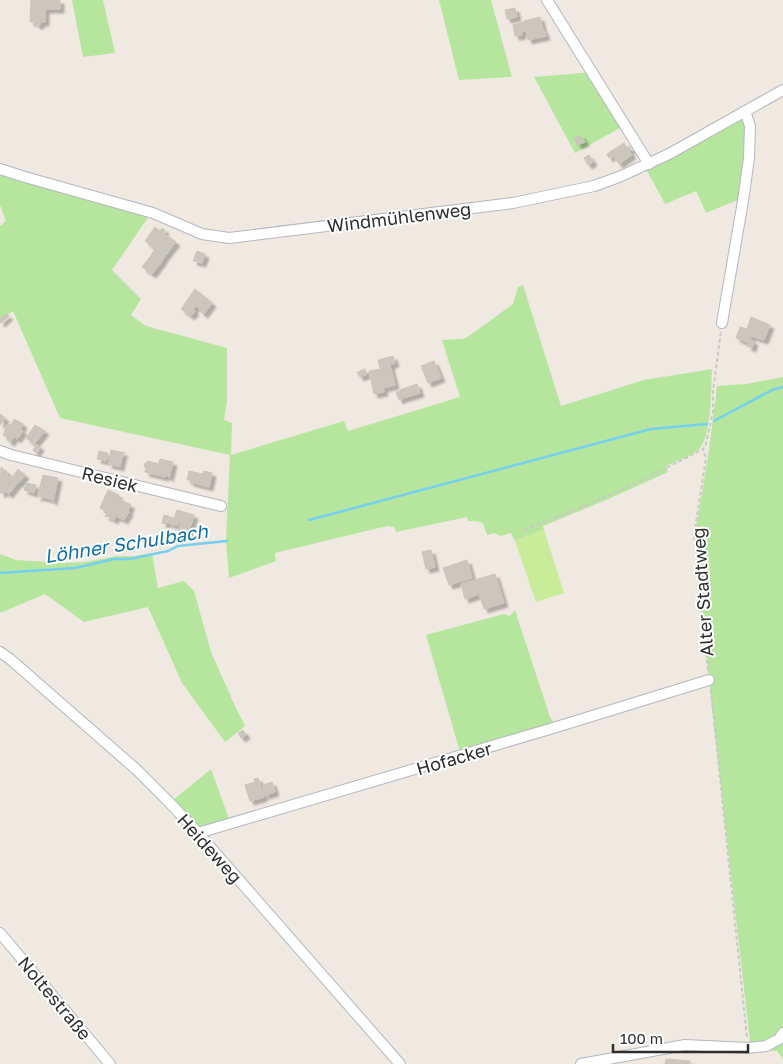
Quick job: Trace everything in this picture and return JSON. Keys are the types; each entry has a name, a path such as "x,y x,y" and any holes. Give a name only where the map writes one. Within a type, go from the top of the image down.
{"street":[{"path":"547,0 649,164"},
{"name":"Windmühlenweg","path":"0,169 153,214 202,234 229,238 513,203 594,186 669,154 783,90"},
{"path":"722,323 749,158 750,126 745,110"},
{"name":"Resiek","path":"0,451 221,506"},
{"name":"Heideweg","path":"0,652 10,658 137,770 168,801 400,1064"},
{"name":"Hofacker","path":"198,833 709,680"},
{"name":"Noltestraße","path":"0,933 110,1064"},
{"path":"581,1064 685,1045 748,1048 766,1046 779,1039 783,1033"}],"path":[{"name":"Alter Stadtweg","path":"722,323 713,391 713,411 703,450 706,458 694,536 709,680 712,691 748,1048"},
{"path":"524,530 603,498 703,450"}],"green space":[{"path":"72,0 103,0 115,53 83,57"},
{"path":"439,0 491,0 512,77 459,80"},
{"path":"594,72 627,124 575,153 534,77"},
{"path":"743,117 748,126 740,199 706,213 696,191 665,204 645,167"},
{"path":"0,171 149,216 112,270 141,299 131,315 146,326 227,348 227,401 224,420 232,423 231,455 344,421 348,431 460,397 442,340 463,339 469,336 513,304 518,287 523,285 561,406 644,380 712,369 709,422 704,441 700,448 692,454 666,466 668,472 543,526 544,530 515,541 511,533 501,536 494,533 487,535 483,523 468,521 467,517 396,532 394,527 387,526 275,553 276,561 229,578 226,540 230,455 60,418 13,311 0,320 0,226 6,221 0,205"},
{"path":"783,377 783,1059 777,1051 751,1050 709,682 696,529 717,386 746,384"},
{"path":"544,530 564,593 536,602 515,541"},
{"path":"152,553 158,588 184,581 194,591 211,652 245,726 225,742 182,683 148,607 84,622 45,594 0,613 0,554 16,560 64,563"},
{"path":"515,610 550,717 557,724 559,731 463,762 426,635 504,614 510,616"},
{"path":"211,769 229,819 201,827 197,826 173,800"}],"building":[{"path":"31,0 56,0 56,9 45,9 45,22 40,22 40,25 36,25 36,22 30,22"},
{"path":"56,0 60,0 60,9 56,9"},
{"path":"515,8 517,17 507,19 505,10"},
{"path":"540,17 546,36 528,40 524,21"},
{"path":"524,22 526,31 521,32 522,35 515,36 513,25"},
{"path":"581,135 585,142 578,145 574,138"},
{"path":"624,143 627,148 629,146 631,149 629,151 632,155 619,164 613,155 609,158 607,154"},
{"path":"589,155 593,162 588,165 584,158"},
{"path":"155,227 160,231 162,228 165,230 163,233 176,242 165,256 145,241"},
{"path":"155,249 165,256 160,264 150,257"},
{"path":"197,251 205,254 202,263 193,261"},
{"path":"150,257 160,264 152,274 142,267"},
{"path":"195,289 212,303 204,314 196,306 191,316 181,309"},
{"path":"6,314 9,316 1,323 0,319"},
{"path":"751,317 770,325 764,340 751,336 749,343 736,338 740,327 747,329"},
{"path":"750,340 754,341 752,348 747,346"},
{"path":"393,356 395,363 390,365 391,370 381,372 378,360"},
{"path":"434,361 441,378 428,383 421,366"},
{"path":"365,369 367,374 360,377 357,372"},
{"path":"381,369 381,372 391,369 395,385 383,388 384,392 374,394 369,371"},
{"path":"417,384 420,393 403,398 400,390"},
{"path":"401,391 403,398 399,400 396,392"},
{"path":"0,414 5,418 0,425"},
{"path":"14,419 23,424 11,442 3,435 8,424 11,425"},
{"path":"35,425 45,431 35,443 36,445 26,438"},
{"path":"18,429 23,431 17,439 14,437"},
{"path":"37,444 40,447 36,453 33,450"},
{"path":"111,450 125,453 123,453 121,467 108,464"},
{"path":"99,451 108,453 106,461 97,459"},
{"path":"160,459 173,462 169,478 169,476 165,475 165,477 145,472 146,467 144,467 147,461 159,464"},
{"path":"1,467 7,472 9,477 12,476 19,481 9,494 4,491 2,494 0,492"},
{"path":"18,469 25,475 19,483 13,476"},
{"path":"189,471 203,474 204,471 212,473 209,487 187,480"},
{"path":"43,475 58,478 53,502 53,500 38,496 37,498"},
{"path":"26,483 36,485 34,493 24,490"},
{"path":"108,490 119,495 117,498 131,505 124,520 116,516 114,520 107,516 105,517 108,512 100,508"},
{"path":"177,510 194,515 188,534 178,530 180,524 178,523 177,526 168,523 170,517 174,518"},
{"path":"164,515 169,516 166,524 162,523"},
{"path":"431,550 435,567 426,569 422,552"},
{"path":"467,560 472,578 449,585 443,568"},
{"path":"495,574 504,603 484,609 479,594 465,599 461,584"},
{"path":"243,730 246,735 241,738 238,733"},
{"path":"258,778 264,797 250,801 245,785 255,782 254,779"},
{"path":"272,782 275,792 265,795 263,785"},
{"path":"666,1059 690,1061 690,1064 665,1064"}],"waterway":[{"path":"714,421 772,390 783,387"},
{"path":"309,520 651,429 707,424"},
{"name":"Löhner Schulbach","path":"0,573 75,568 114,559 130,559 168,551 178,546 227,541"}]}
